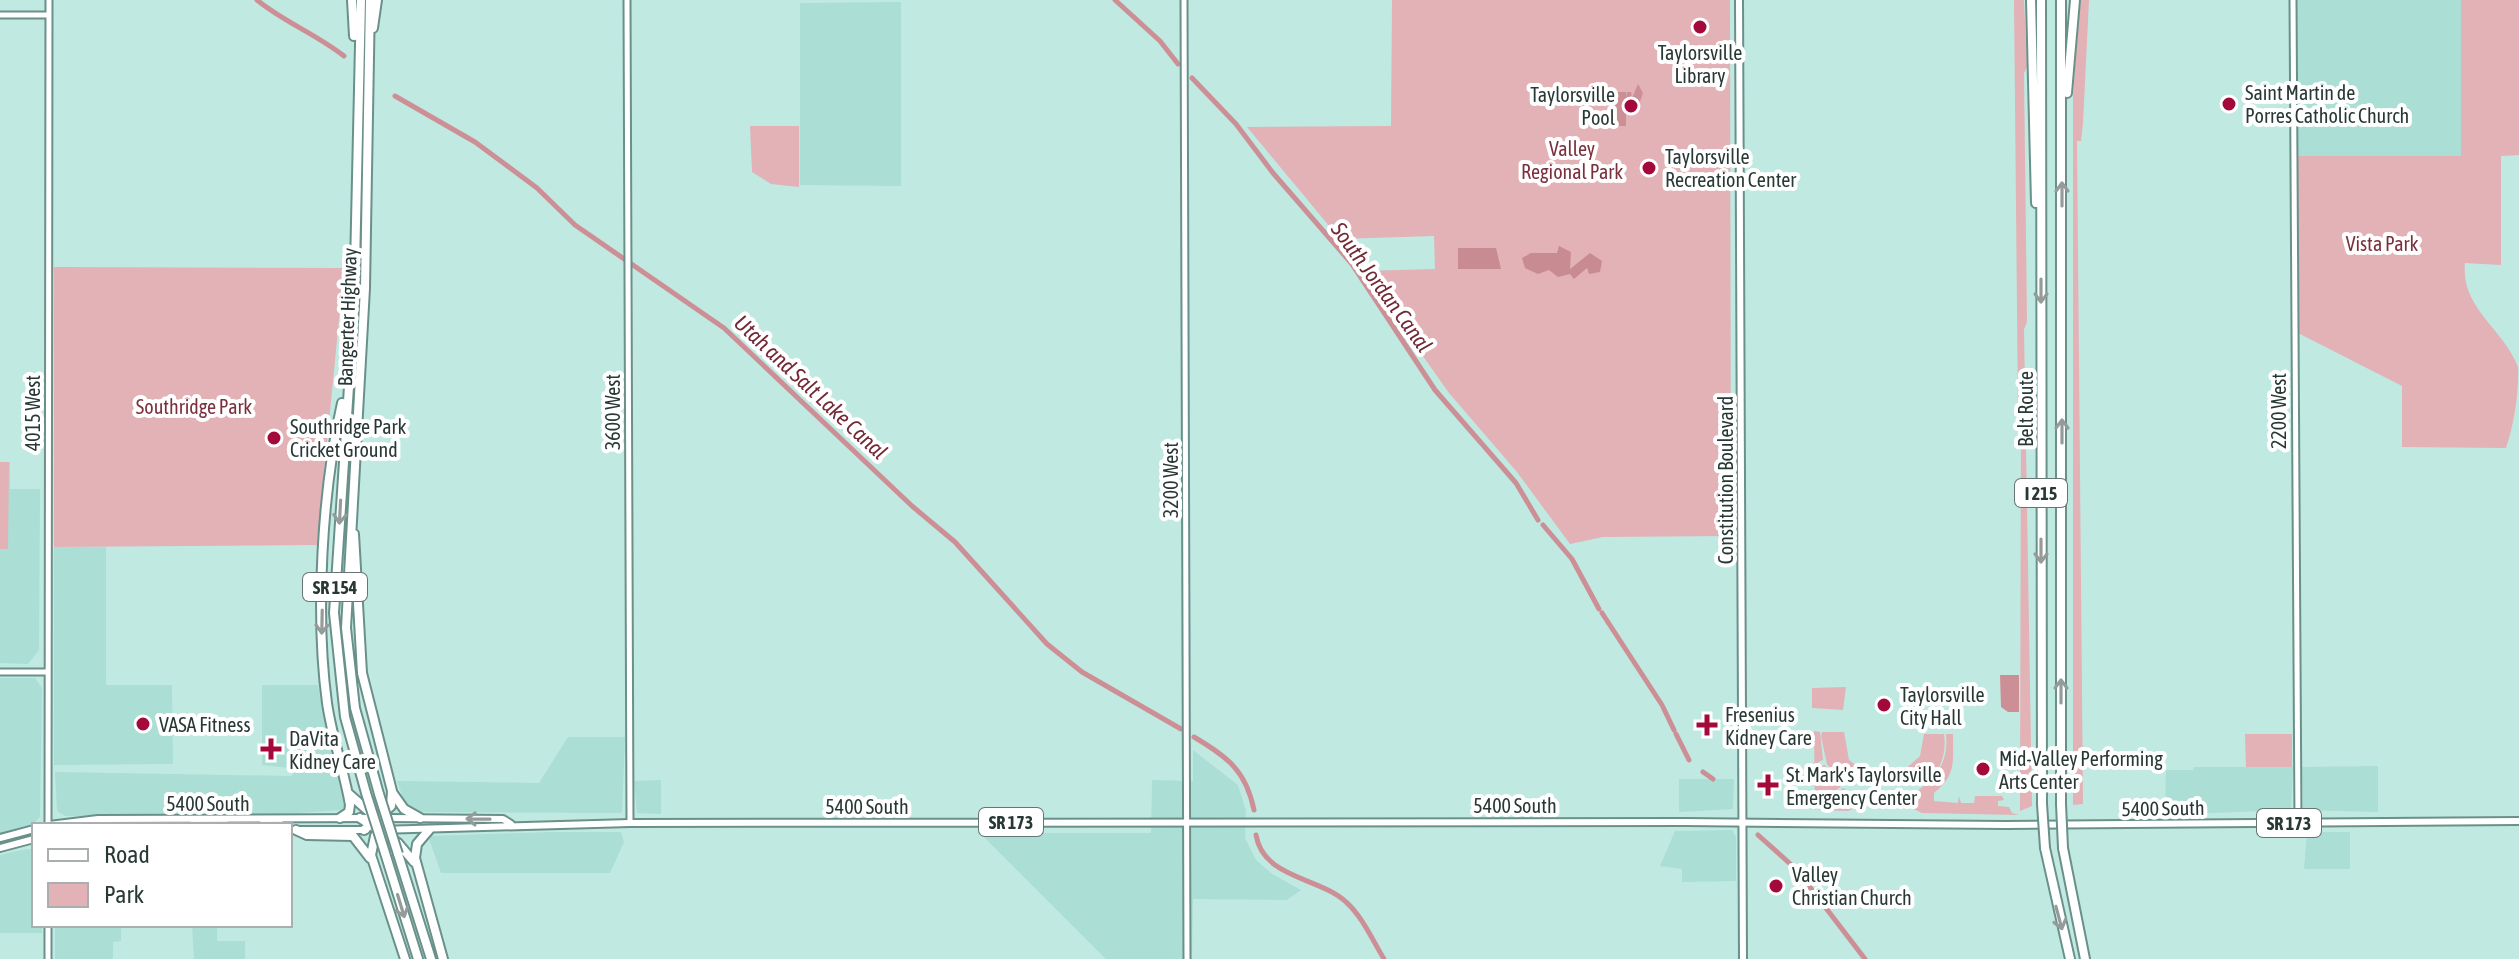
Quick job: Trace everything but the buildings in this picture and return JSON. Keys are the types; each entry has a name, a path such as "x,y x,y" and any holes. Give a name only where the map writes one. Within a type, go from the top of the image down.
{"highway":[{"path":"352,0 358,77"},
{"name":"Bangerter Highway","path":"361,0 355,290 335,639 345,717 418,959"},
{"name":"Bangerter Highway","path":"370,0 366,60 366,263 346,585 347,651 355,708 431,959"},
{"path":"366,60 377,0"},
{"path":"2031,0 2035,194 2041,262"},
{"name":"Belt Route","path":"2041,0 2042,804 2045,848 2070,959"},
{"name":"Belt Route","path":"2061,0 2061,804 2063,848 2085,959"},
{"path":"2062,141 2075,0"},
{"path":"340,818 350,809 328,713 322,631 330,489 348,378"},
{"path":"355,457 360,659 392,791 391,806 379,825 371,850 405,959"},
{"path":"392,791 406,811 420,818"},
{"path":"348,793 404,848 416,867 443,959"},
{"path":"360,818 379,825"},
{"path":"293,830 307,835 353,836 373,864"},
{"path":"416,867 416,848 429,830"}],"main road":[{"name":"Constitution Boulevard","path":"1739,0 1743,959"},
{"path":"267,823 283,818"},
{"name":"5400 South","path":"62,823 89,819 360,818"},
{"name":"5400 South","path":"293,830 379,825 420,818 503,819 511,824"},
{"path":"219,823 229,819"},
{"name":"5400 South","path":"379,825 429,830 503,828 511,824 630,823 1188,821 1976,825 2519,821"},
{"path":"0,838 32,830"},
{"path":"0,848 32,840"}],"street":[{"name":"4015 West","path":"48,823 49,0"},
{"name":"3600 West","path":"627,0 630,823"},
{"name":"3200 West","path":"1184,0 1187,959"},
{"name":"2200 West","path":"2293,0 2298,822"},
{"path":"0,15 49,15"},
{"path":"0,672 48,672"},
{"path":"48,927 48,959"}],"shaded area":[{"path":"2297,0 2461,0 2461,157 2298,156"},
{"path":"901,2 901,186 800,185 800,3"},
{"path":"1638,84 1643,93 1638,108 1632,100 1626,100 1626,126 1610,126 1608,92 1626,92 1627,98 1627,92 1631,92 1632,98"},
{"path":"1559,246 1571,252 1570,269 1590,253 1602,261 1600,272 1589,274 1587,268 1574,279 1570,274 1558,277 1549,270 1538,274 1525,268 1522,258 1531,253 1557,253"},
{"path":"1458,248 1496,248 1501,269 1458,269"},
{"path":"0,462 10,462 10,489 40,489 39,650 28,664 0,663"},
{"path":"54,547 106,547 106,685 172,685 173,764 54,765"},
{"path":"2000,675 2019,675 2019,712 2008,712 2001,707"},
{"path":"0,678 35,678 42,688 40,817 32,825 0,834"},
{"path":"262,685 318,685 329,744 346,802 343,810 265,815 65,816 57,811 55,772 291,776 298,769 262,765"},
{"path":"568,737 625,737 622,813 415,812 406,807 397,781 539,783"},
{"path":"1193,750 1238,785 1246,811 1245,838 1256,860 1272,874 1301,890 1287,900 1193,899 1192,959 1106,959 980,833 1151,833 1152,780 1193,781"},
{"path":"2378,766 2378,812 2303,810 2302,767"},
{"path":"2194,767 2293,767 2291,810 2165,815 2166,770 2193,770"},
{"path":"1679,779 1734,779 1733,809 1679,812"},
{"path":"661,780 661,814 637,813 634,781"},
{"path":"1732,830 1736,837 1736,881 1682,882 1682,869 1660,866 1675,831"},
{"path":"621,832 624,842 610,873 441,873 428,836"},
{"path":"2307,832 2350,832 2350,869 2304,869"},
{"path":"32,850 32,927 42,927 42,933 0,933 0,855"},
{"path":"55,927 121,927 121,941 113,942 113,959 55,959"},
{"path":"192,927 217,927 217,941 245,941 245,959 194,959"}],"green space":[{"name":"Valley Regional Park","path":"1392,0 1730,0 1731,536 1603,537 1570,544 1517,472 1449,393 1363,271 1435,269 1434,236 1340,239 1247,127 1391,126"},
{"path":"2014,0 2024,0 2027,67 2024,73 2027,322 2024,329 2032,806 2020,811 2021,414 2018,413"},
{"path":"2079,0 2089,0 2083,123 2081,141 2077,141 2083,804 2073,805 2073,99"},
{"name":"Vista Park","path":"2461,0 2519,0 2519,155 2501,156 2501,265 2465,263 2469,293 2511,353 2518,367 2518,387 2506,448 2402,447 2402,386 2298,333 2298,156 2461,156"},
{"path":"750,126 799,126 799,187 771,184 752,172"},
{"name":"Southridge Park","path":"54,267 344,268 317,545 54,547"},
{"path":"0,462 9,462 8,549 0,549"},
{"path":"1846,687 1843,710 1812,708 1812,688"},
{"path":"1814,731 1820,732 1823,760 1818,762 1820,766 1825,765 1831,774 1826,778 1829,782 1834,779 1841,786 1815,810"},
{"path":"1822,732 1844,732 1849,760 1869,775 1843,786 1827,764 1821,736"},
{"path":"1924,734 1944,734 1945,741 1941,762 1925,785 1899,775 1920,756"},
{"path":"1946,734 1953,734 1952,768 1934,793 1934,801 1958,803 1959,796 1961,803 1974,803 1975,796 2002,796 2004,800 1998,801 1998,806 2009,807 2012,813 2019,815 1922,813 1899,802 1927,784 1940,768"},
{"path":"2245,734 2292,734 2292,767 2246,767"},
{"path":"1843,788 1869,802 1848,811 1818,810"}],"waterway":[{"name":"Utah and Salt Lake Canal","path":"257,0 344,56"},
{"name":"South Jordan Canal","path":"1115,0 1160,41 1178,64"},
{"name":"South Jordan Canal","path":"1192,78 1236,124 1273,173 1352,264 1435,390 1516,483 1538,520"},
{"name":"Utah and Salt Lake Canal","path":"395,96 475,142 537,188 575,225 724,328 912,506 955,542 1047,644 1082,672 1181,729"},
{"name":"South Jordan Canal","path":"1543,525 1572,559 1599,609"},
{"name":"South Jordan Canal","path":"1602,613 1662,705"},
{"name":"South Jordan Canal","path":"1663,707 1674,730"},
{"name":"South Jordan Canal","path":"1676,734 1689,760"},
{"name":"Utah and Salt Lake Canal","path":"1194,737 1234,766 1246,785 1254,810"},
{"name":"South Jordan Canal","path":"1703,772 1713,779"},
{"name":"Utah and Salt Lake Canal","path":"1256,835 1261,849 1280,869 1322,887 1346,902 1362,921 1384,959"},
{"name":"South Jordan Canal","path":"1758,835 1796,869 1865,959"}],"place":[{"name":"Taylorsville Library","path":"1700,27"},
{"name":"Saint Martin de Porres Catholic Church","path":"2229,104"},
{"name":"Taylorsville Pool","path":"1631,106"},
{"name":"Taylorsville Recreation Center","path":"1649,168"},
{"name":"Southridge Park Cricket Ground","path":"274,438"},
{"name":"Taylorsville City Hall","path":"1884,705"},
{"name":"VASA Fitness","path":"143,724"},
{"name":"Fresenius Kidney Care","path":"1707,725"},
{"name":"DaVita Kidney Care","path":"271,749"},
{"name":"Mid-Valley Performing Arts Center","path":"1983,769"},
{"name":"St. Mark's Taylorsville Emergency Center","path":"1768,785"},
{"name":"Valley Christian Church","path":"1776,886"}]}
